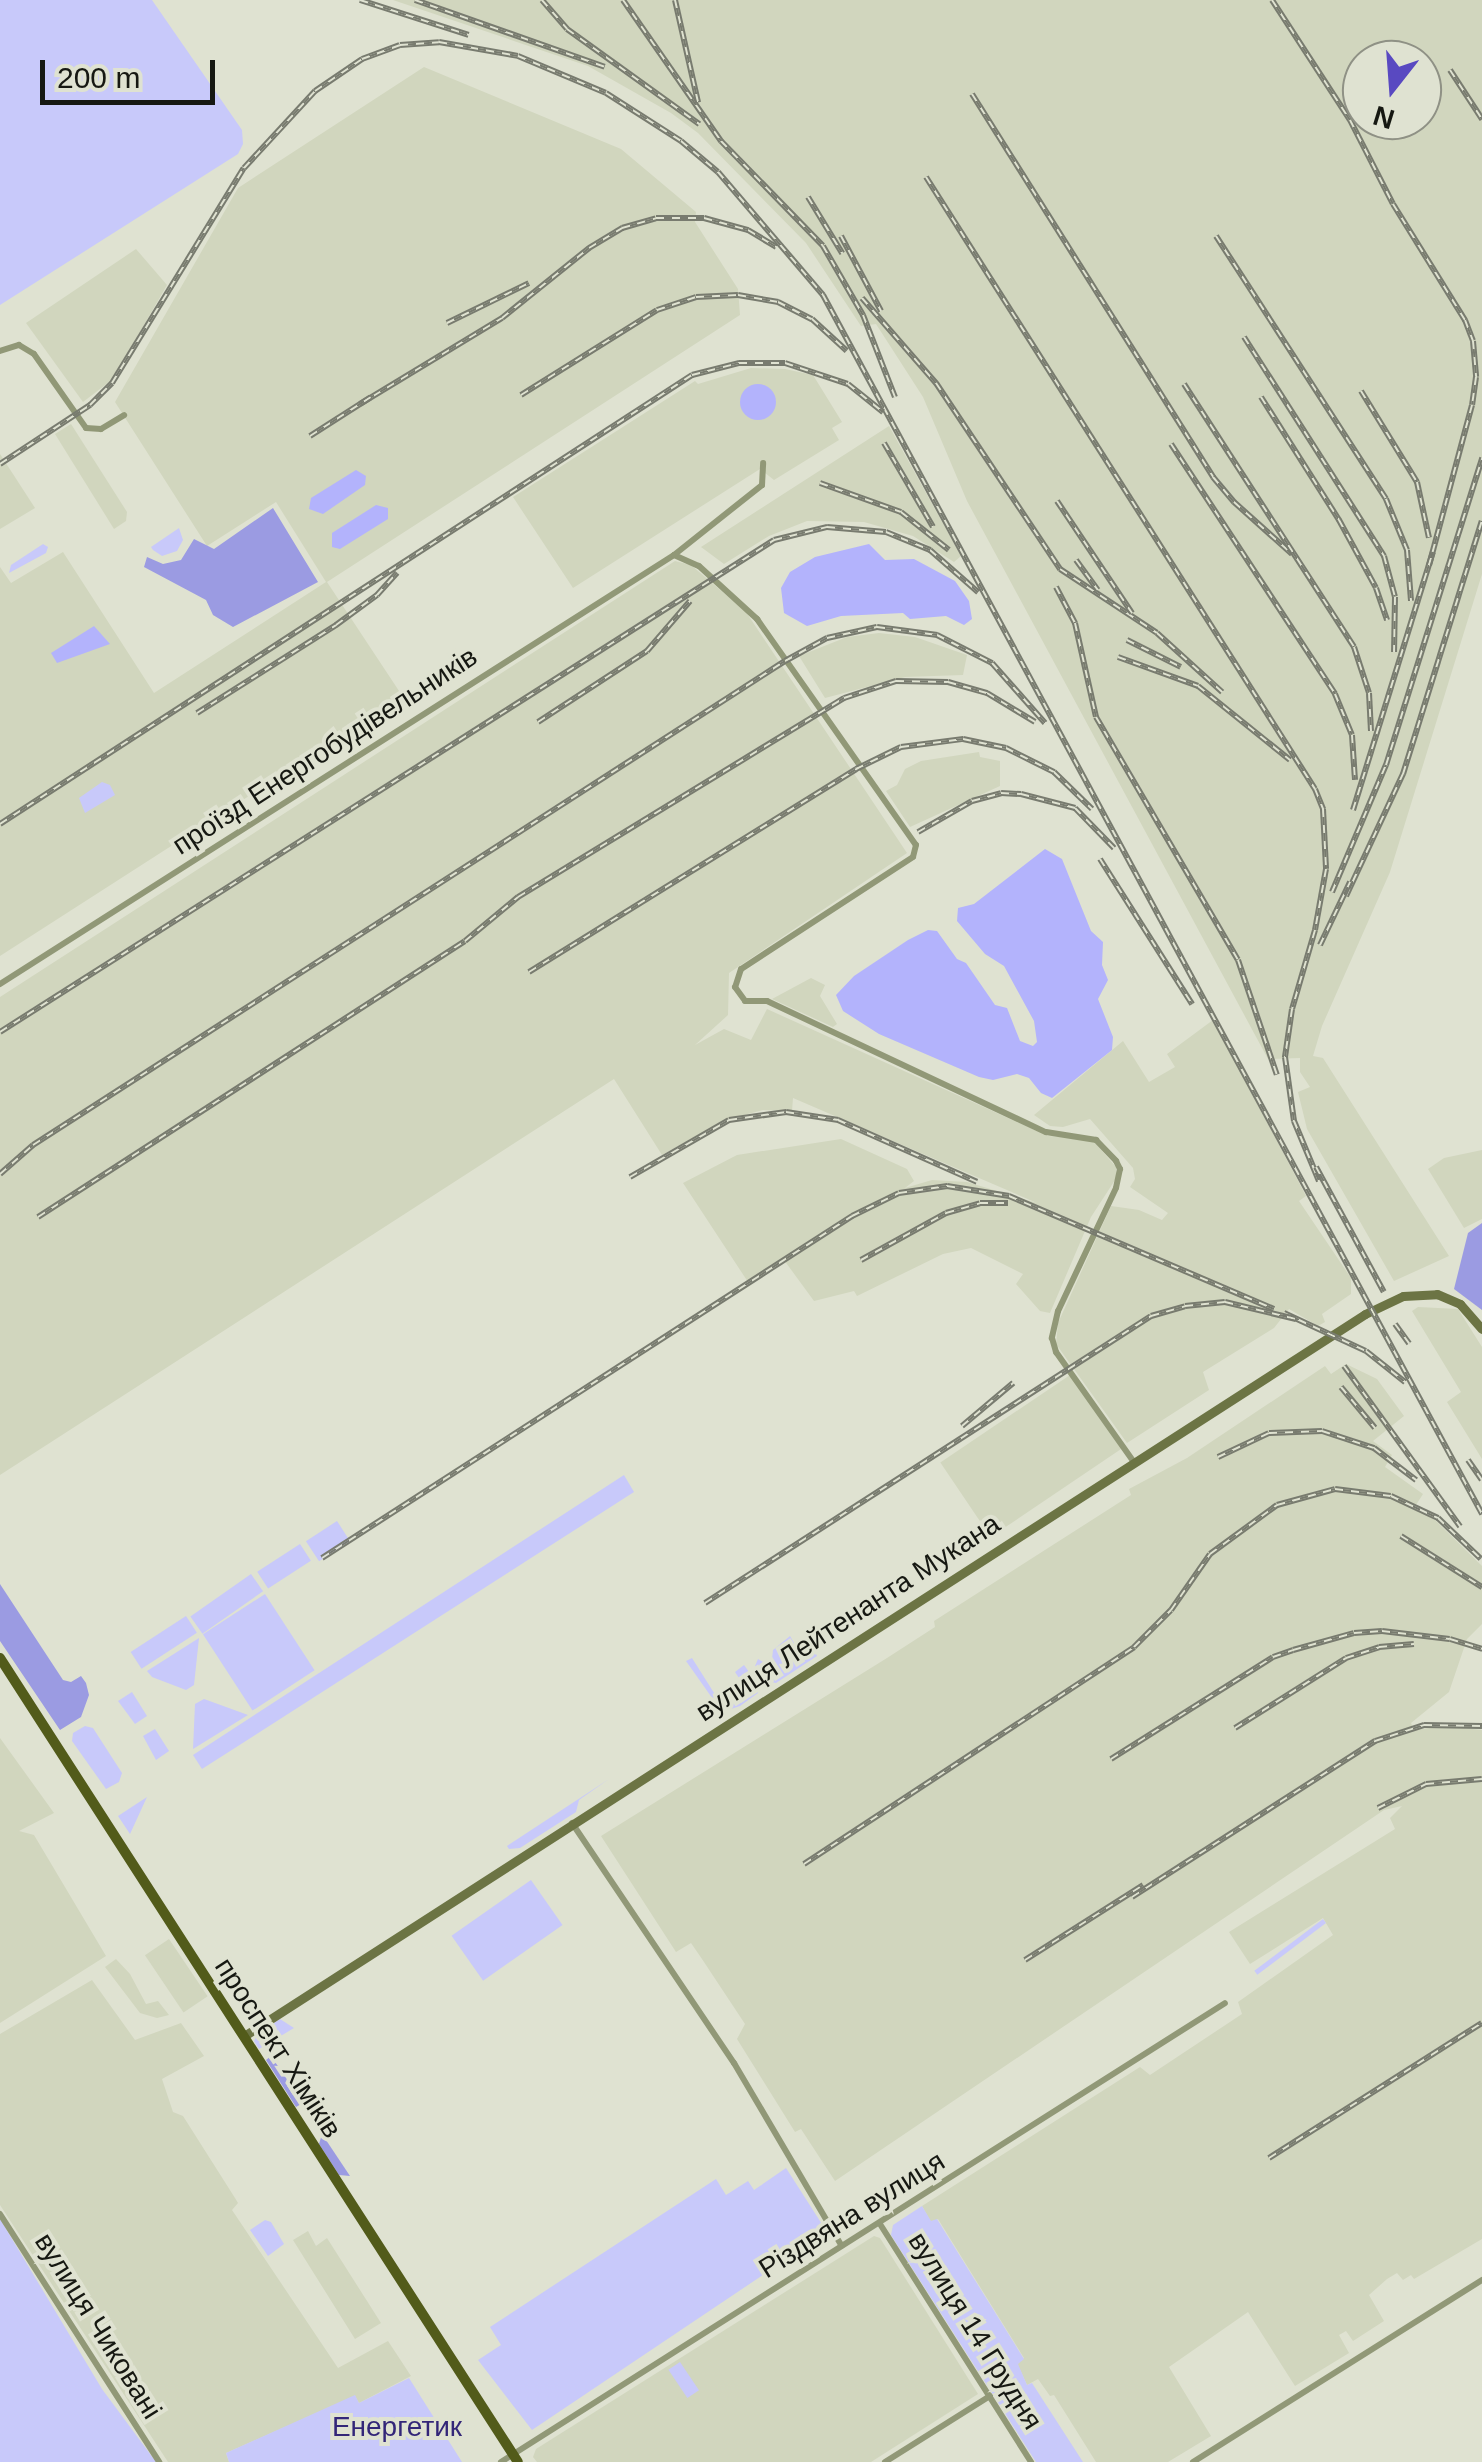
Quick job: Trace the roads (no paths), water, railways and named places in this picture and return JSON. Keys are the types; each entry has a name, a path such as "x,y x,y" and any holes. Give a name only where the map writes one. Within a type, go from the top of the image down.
{"main road":[{"name":"вулиця Лейтенанта Мукана","path":"244,2036 1300,1352 1399,1297 1424,1293 1447,1296 1463,1306 1482,1329"},
{"name":"проспект Хіміків","path":"0,1658 517,2460"}],"street":[{"path":"0,351 19,345 34,354 86,428 101,429 124,415"},
{"name":"проїзд Енергобудівельників","path":"0,984 674,555 762,485 763,463"},
{"path":"674,555 699,566 757,619 916,845 913,857 742,970 735,988 745,1001 767,1002 1046,1132 1096,1140 1116,1162 1120,1169 1116,1188 1058,1312 1052,1338 1056,1352 1134,1462"},
{"path":"572,1822 734,2063 842,2246"},
{"name":"Різдвяна вулиця","path":"502,2462 517,2460 842,2246 1225,2003"},
{"name":"вулиця Чиковані","path":"0,2214 159,2462"},
{"name":"вулиця 14 Грудня","path":"880,2224 1031,2462"},
{"path":"1193,2462 1482,2280"},
{"path":"885,2462 990,2396"}],"railway":[{"path":"360,0 469,35"},
{"path":"415,0 605,67"},
{"path":"542,0 567,29 699,124"},
{"path":"623,0 721,141 823,246 863,315 895,397"},
{"path":"675,0 698,102"},
{"path":"1272,0 1350,120 1393,204 1465,320 1473,341 1476,377 1472,405 1429,565"},
{"path":"0,464 90,405 112,383 244,168 315,91 362,59 400,45 439,42 518,56 606,93 681,141 718,172 823,295 1482,1514"},
{"path":"1450,70 1482,119"},
{"path":"972,94 1213,477 1234,502 1292,554"},
{"path":"926,177 1315,789 1323,809 1326,869 1315,930 1292,1009 1285,1057 1294,1121 1319,1181"},
{"path":"808,197 842,253"},
{"path":"360,404 502,318 589,248 622,228 656,218 704,218 748,230 776,247"},
{"path":"841,236 881,311"},
{"path":"1216,236 1386,499 1407,550 1411,601"},
{"path":"447,323 529,283"},
{"path":"521,395 657,310 696,297 738,295 778,302 812,319 847,351"},
{"path":"862,298 936,383 1060,569 1157,633 1222,692"},
{"path":"1244,337 1384,556 1395,597 1394,652"},
{"path":"0,824 692,375 739,363 785,363 848,384 883,412"},
{"path":"1184,384 1354,647 1369,693 1371,731"},
{"path":"1361,391 1417,482 1429,538"},
{"path":"310,436 371,397"},
{"path":"1261,397 1339,520 1376,588 1387,620"},
{"path":"884,443 933,527"},
{"path":"1171,444 1335,694 1352,735 1355,780"},
{"path":"1332,892 1386,765 1482,458"},
{"path":"820,483 901,512 949,550"},
{"path":"1057,501 1132,613"},
{"path":"1346,896 1403,774 1482,521"},
{"path":"0,1032 774,540 827,527 886,532 930,550 978,592"},
{"path":"1353,810 1433,552"},
{"path":"1076,560 1098,590"},
{"path":"197,713 336,625 377,595 397,573"},
{"path":"1056,587 1075,623 1096,717 1238,960 1277,1075"},
{"path":"538,722 647,651 690,601"},
{"path":"0,1174 33,1145 785,661 827,638 877,627 937,635 992,663 1045,723"},
{"path":"1127,640 1181,667"},
{"path":"1118,657 1198,686 1290,760"},
{"path":"38,1217 465,941 518,897 844,698 896,681 948,682 987,693 1035,722"},
{"path":"529,972 856,769 901,747 963,739 1006,748 1054,772 1092,809"},
{"path":"918,832 972,801 1001,793 1021,794 1075,808 1114,848"},
{"path":"1100,859 1192,1004"},
{"path":"1320,945 1350,882"},
{"path":"630,1177 729,1120 786,1112 838,1120 977,1182"},
{"path":"1316,1167 1384,1292"},
{"path":"322,1558 852,1216 899,1193 947,1186 1009,1196 1274,1309"},
{"path":"861,1260 946,1213 980,1203 1008,1203"},
{"path":"705,1603 1151,1316 1185,1306 1225,1302 1296,1319"},
{"path":"1284,1313 1366,1351 1405,1382"},
{"path":"1395,1324 1409,1343"},
{"path":"1344,1366 1460,1526"},
{"path":"962,1426 1013,1383"},
{"path":"1341,1387 1375,1428"},
{"path":"1218,1457 1269,1433 1322,1431 1374,1448 1416,1480"},
{"path":"1468,1460 1482,1480"},
{"path":"804,1864 1134,1647 1171,1610 1210,1554 1277,1505 1335,1489 1391,1496 1438,1518 1481,1559"},
{"path":"1401,1536 1482,1587"},
{"path":"1111,1759 1273,1657 1293,1650 1354,1633 1382,1631 1450,1639 1482,1649"},
{"path":"1235,1728 1346,1658 1379,1647 1414,1644"},
{"path":"1132,1897 1375,1741 1424,1725 1482,1726"},
{"path":"1378,1808 1426,1784 1482,1779"},
{"path":"1025,1960 1143,1885"},
{"path":"1269,2158 1482,2023"}],"park label":[{"name":"Енергетик","path":"397,2427"}]}
